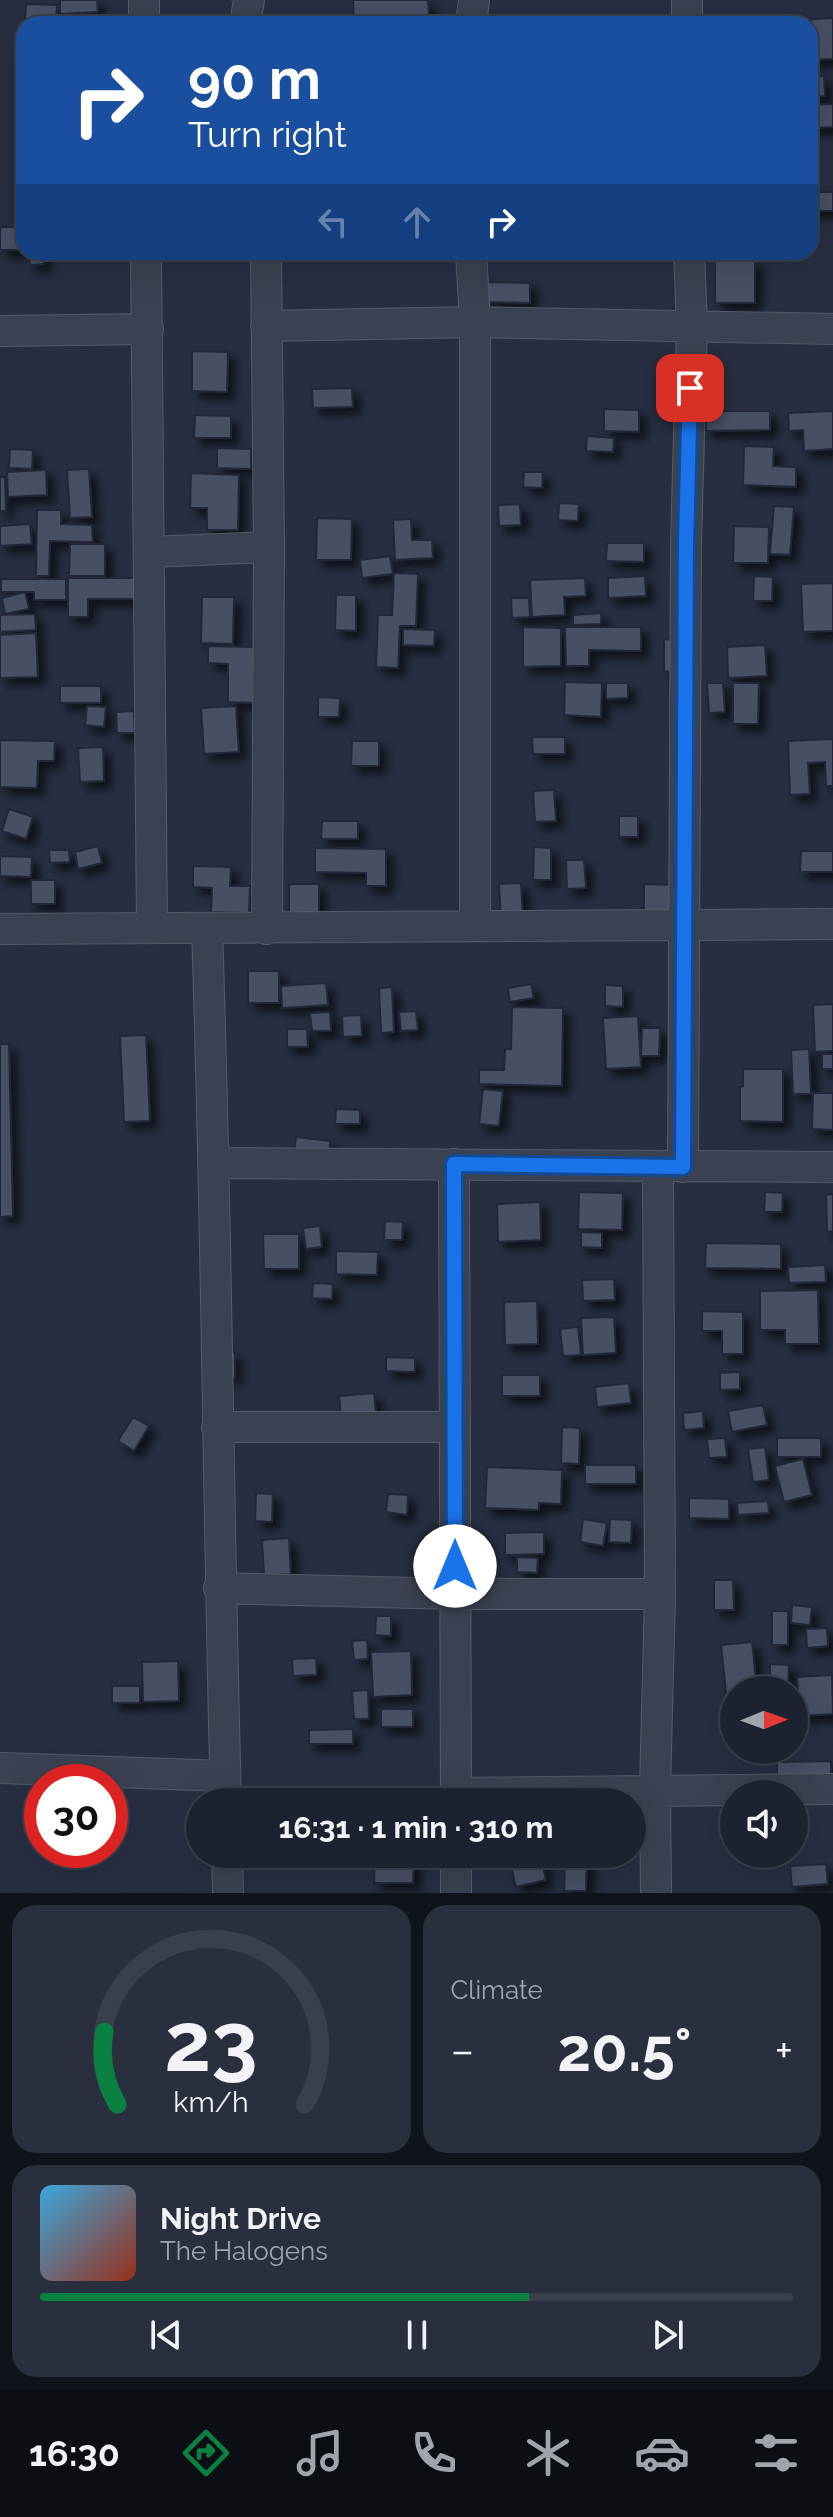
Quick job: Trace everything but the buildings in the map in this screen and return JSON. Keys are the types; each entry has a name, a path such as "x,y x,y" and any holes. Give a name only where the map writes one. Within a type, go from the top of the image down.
{"street":[{"path":"146,260 152,928"},
{"path":"266,260 269,547 267,929"},
{"path":"471,260 475,322 475,925"},
{"path":"656,1893 655,1790 671,1167 684,925 686,544 692,325 689,260"},
{"path":"266,326 475,322 833,329"},
{"path":"0,331 148,329"},
{"path":"150,552 269,547"},
{"path":"0,929 833,924"},
{"path":"207,929 215,1163 219,1588 225,1788"},
{"path":"215,1163 833,1167"},
{"path":"454,1164 456,1788"},
{"path":"217,1427 455,1427"},
{"path":"219,1588 456,1594 660,1594"},
{"path":"0,1768 214,1788"},
{"path":"646,1790 833,1789"},
{"path":"227,1868 228,1893"},
{"path":"456,1868 456,1893"}],"route":[{"path":"455,1566 454,1164 683,1167 686,544 690,388"}]}
